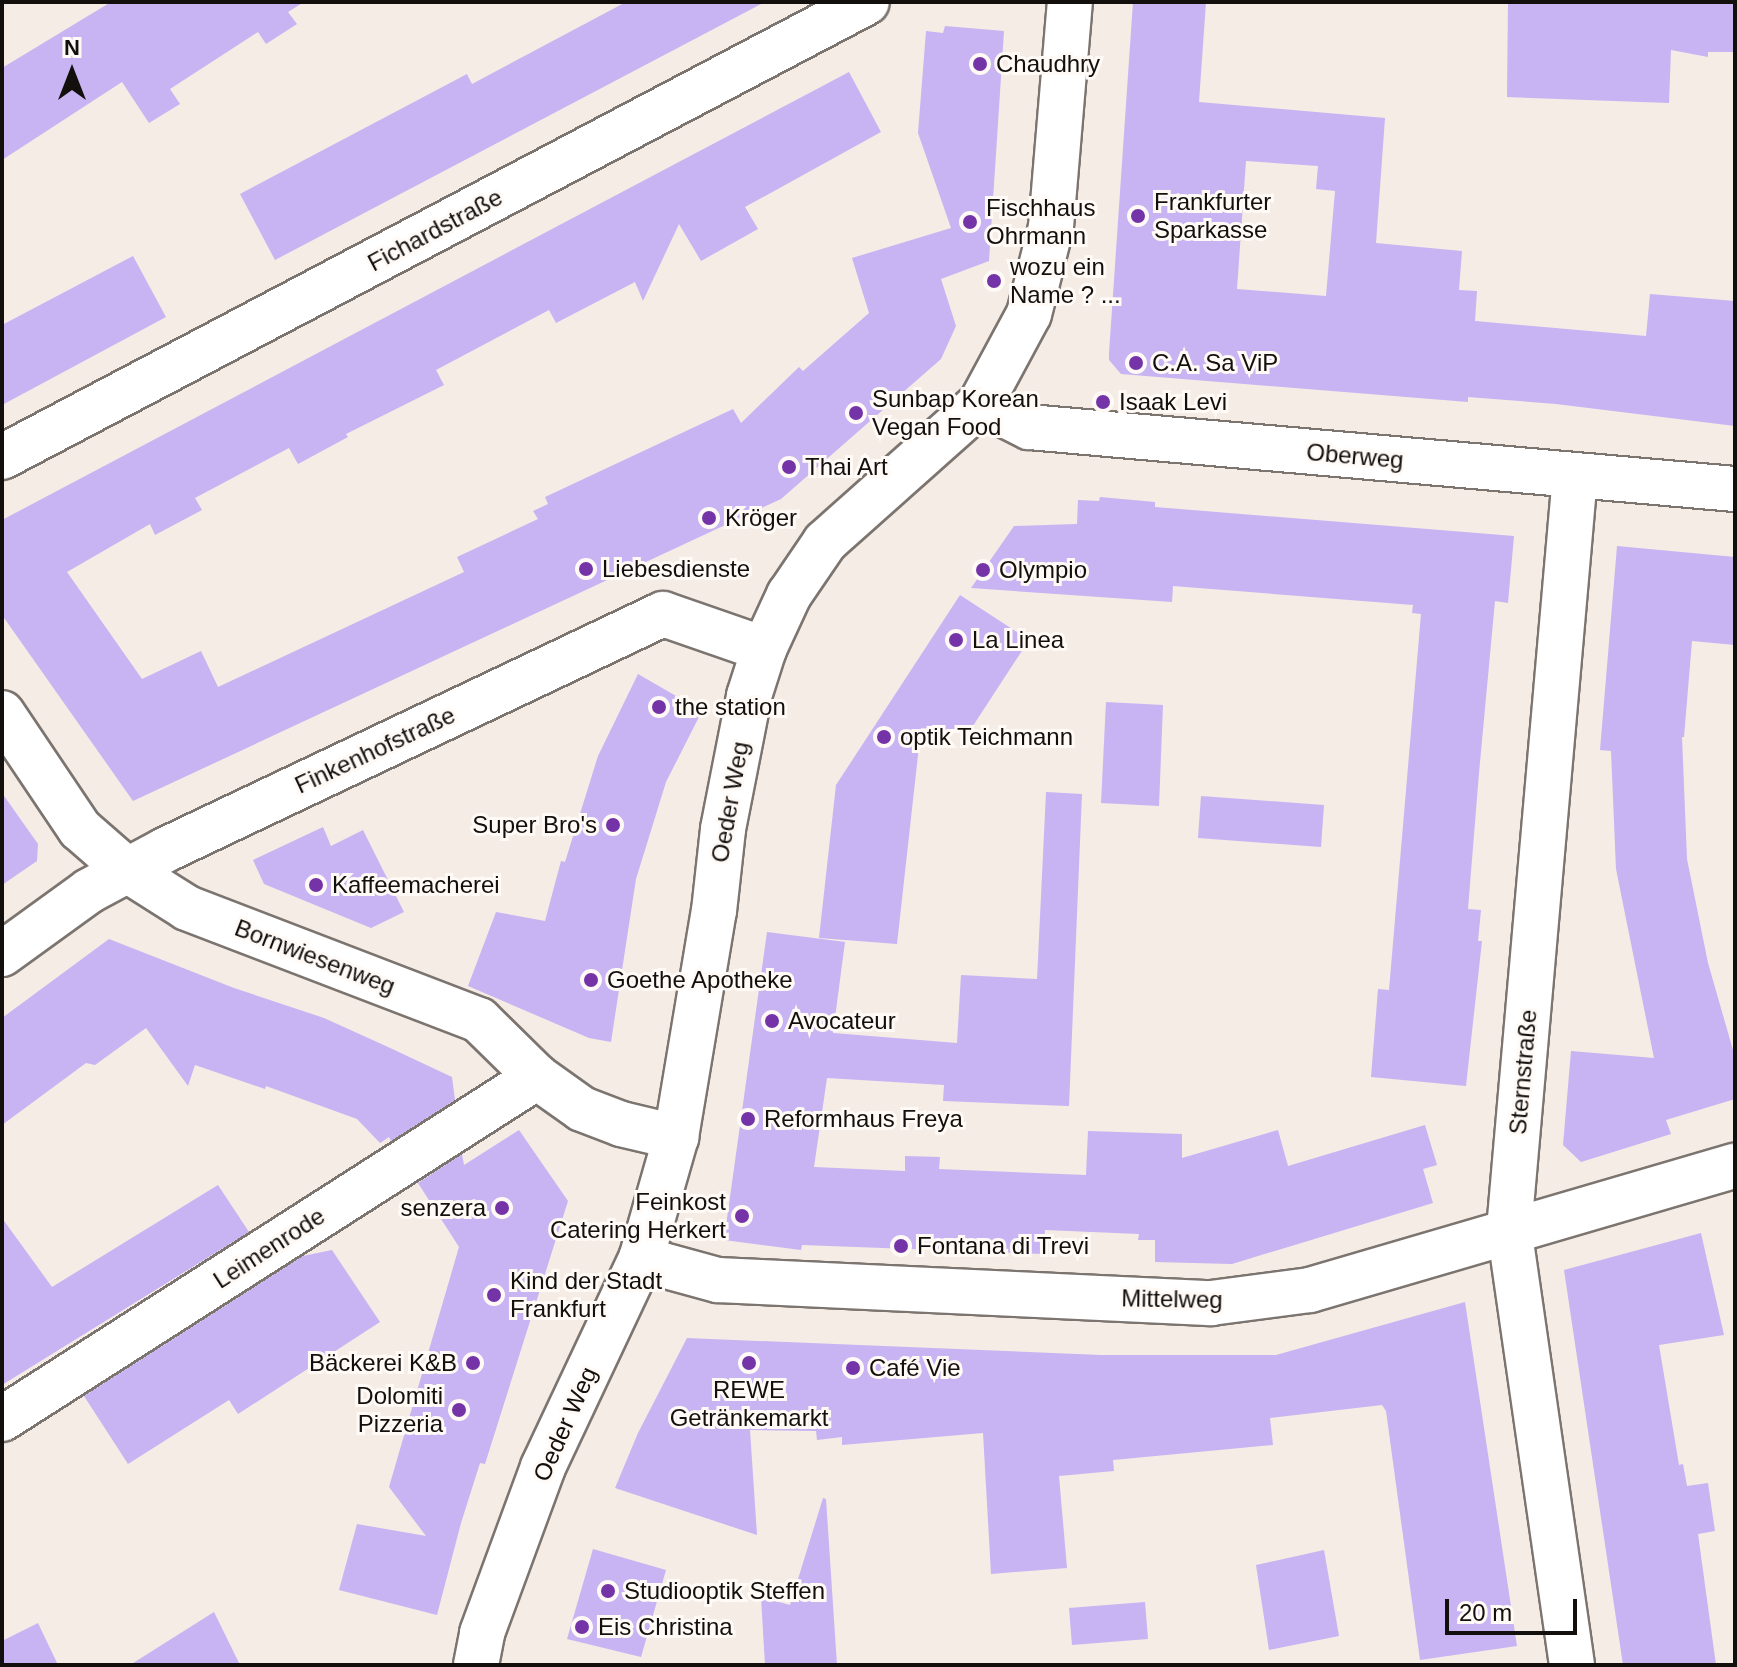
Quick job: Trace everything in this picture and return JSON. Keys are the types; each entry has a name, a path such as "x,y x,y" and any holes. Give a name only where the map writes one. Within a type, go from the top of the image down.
{"street":[{"name":"Fichardstraße","path":"2,457 867,2"},
{"name":"Oeder Weg","path":"476,1665 482,1633 543,1467 641,1259 676,1137 714,911 723,829 749,696 764,649 789,595 825,542 981,403 1029,314 1051,227 1070,2"},
{"name":"Oberweg","path":"981,403 1029,427 1735,489"},
{"name":"Sternstraße","path":"1572,1665 1509,1230 1575,475"},
{"name":"Finkenhofstraße","path":"2,954 89,891 127,870 663,614 764,649"},
{"name":"Bornwiesenweg","path":"2,713 80,829 127,870 187,908 479,1020 537,1077 582,1109 621,1124 676,1137"},
{"name":"Leimenrode","path":"2,1419 537,1077"},
{"name":"Mittelweg","path":"641,1259 718,1280 1211,1303 1310,1290 1735,1166"}],"building":[{"path":"111,2 304,2 288,12 297,24 266,44 258,32 170,89 180,104 149,123 122,82 2,160 2,68"},
{"path":"626,2 765,2 275,260 240,194 467,74 472,84"},
{"path":"1133,2 1206,2 1199,102 1385,118 1376,243 1462,251 1459,290 1477,291 1475,321 1646,336 1650,294 1735,301 1735,426 1556,404 1468,397 1468,402 1121,374 1109,360","holes":["1246,161 1318,166 1316,189 1335,191 1326,296 1237,289"]},
{"path":"1508,2 1735,2 1735,52 1708,52 1708,57 1671,50 1669,103 1507,97"},
{"path":"945,26 1004,31 989,261 941,279 956,326 941,359 781,499 133,801 2,615 2,520 849,72 881,132 745,207 758,229 701,261 679,224 643,301 635,282 556,323 549,310 436,370 444,385 346,434 348,437 298,464 289,448 195,498 202,510 155,535 150,524 67,572 142,679 201,651 218,687 464,572 457,557 538,519 533,511 548,504 545,497 733,409 741,423 799,367 803,371 869,313 852,258 951,228 918,133 926,31 943,33"},
{"path":"133,256 166,317 2,405 2,325"},
{"path":"1100,497 1155,502 1155,507 1514,536 1508,603 1495,601 1479,773 1468,909 1481,910 1478,941 1482,941 1466,1086 1371,1077 1378,989 1389,990 1421,614 1412,613 1413,605 1173,586 1172,602 971,588 1014,526 1077,524 1078,500 1099,501"},
{"path":"1617,546 1735,557 1735,645 1692,641 1682,737 1687,859 1708,963 1735,1057 1735,1099 1666,1120 1671,1134 1581,1162 1563,1145 1571,1051 1654,1058 1616,869 1611,751 1600,750"},
{"path":"960,595 1029,640 969,732 921,728 897,944 819,938 836,785"},
{"path":"638,674 702,711 666,782 636,879 611,1042 589,1038 468,986 496,912 545,921 561,861 565,862 598,756"},
{"path":"1106,702 1163,705 1159,806 1101,803"},
{"path":"1046,792 1082,794 1069,1106 943,1101 944,1085 827,1078 814,1167 905,1171 905,1156 940,1157 939,1169 1086,1175 1088,1131 1182,1134 1182,1158 1278,1130 1288,1166 1425,1125 1437,1165 1423,1169 1433,1203 1232,1264 1155,1262 1155,1240 1138,1240 1139,1234 1045,1230 1044,1254 802,1245 801,1250 724,1240 767,932 845,942 833,1033 957,1043 961,975 1037,979"},
{"path":"2,793 38,844 37,861 2,885"},
{"path":"1201,796 1324,805 1321,847 1198,838"},
{"path":"323,827 331,846 363,830 404,912 371,928 264,884 253,860"},
{"path":"109,939 234,988 324,1018 388,1047 452,1077 455,1100 391,1141 389,1137 380,1143 357,1119 266,1086 265,1089 195,1065 188,1086 146,1028 95,1065 86,1063 2,1125 2,1018"},
{"path":"519,1130 568,1201 485,1464 480,1463 461,1523 437,1615 339,1590 357,1524 426,1536 389,1487 459,1247 418,1183 462,1154 464,1165"},
{"path":"218,1185 249,1232 2,1385 2,1218 52,1287"},
{"path":"1701,1233 1724,1335 1659,1345 1679,1465 1683,1464 1687,1486 1708,1483 1715,1531 1698,1534 1716,1665 1623,1665 1564,1270"},
{"path":"332,1250 380,1322 238,1414 229,1400 128,1464 84,1396 303,1256"},
{"path":"1465,1302 1517,1646 1420,1660 1386,1411 1382,1405 1270,1418 1273,1445 1113,1460 1114,1471 1059,1476 1067,1568 991,1574 983,1433 842,1445 842,1437 817,1440 816,1431 750,1430 757,1535 615,1488 638,1433 687,1338 1101,1355 1276,1355"},
{"path":"823,1498 826,1499 837,1665 765,1665 761,1597 790,1605"},
{"path":"593,1549 666,1570 641,1657 567,1639"},
{"path":"1324,1550 1339,1636 1269,1650 1256,1565"},
{"path":"1145,1602 1148,1639 1072,1645 1069,1608"},
{"path":"214,1612 240,1665 130,1665"},
{"path":"38,1623 58,1665 2,1665 2,1641"}],"place":[{"name":"Chaudhry","path":"980,64"},
{"name":"Frankfurter Sparkasse","path":"1138,216"},
{"name":"Fischhaus Ohrmann","path":"970,222"},
{"name":"wozu ein Name ? ...","path":"994,281"},
{"name":"C.A. Sa ViP","path":"1136,363"},
{"name":"Isaak Levi","path":"1103,402"},
{"name":"Sunbap Korean Vegan Food","path":"856,413"},
{"name":"Thai Art","path":"789,467"},
{"name":"Kröger","path":"709,518"},
{"name":"Liebesdienste","path":"586,569"},
{"name":"Olympio","path":"983,570"},
{"name":"La Linea","path":"956,640"},
{"name":"the station","path":"659,707"},
{"name":"optik Teichmann","path":"884,737"},
{"name":"Super Bro's","path":"613,825"},
{"name":"Kaffeemacherei","path":"316,885"},
{"name":"Goethe Apotheke","path":"591,980"},
{"name":"Avocateur","path":"772,1021"},
{"name":"Reformhaus Freya","path":"748,1119"},
{"name":"senzera","path":"502,1208"},
{"name":"Feinkost Catering Herkert","path":"742,1216"},
{"name":"Fontana di Trevi","path":"901,1246"},
{"name":"Kind der Stadt Frankfurt","path":"494,1295"},
{"name":"Bäckerei K&B","path":"473,1363"},
{"name":"REWE Getränkemarkt","path":"749,1363"},
{"name":"Café Vie","path":"853,1368"},
{"name":"Dolomiti Pizzeria","path":"459,1410"},
{"name":"Studiooptik Steffen","path":"608,1591"},
{"name":"Eis Christina","path":"582,1627"}]}
